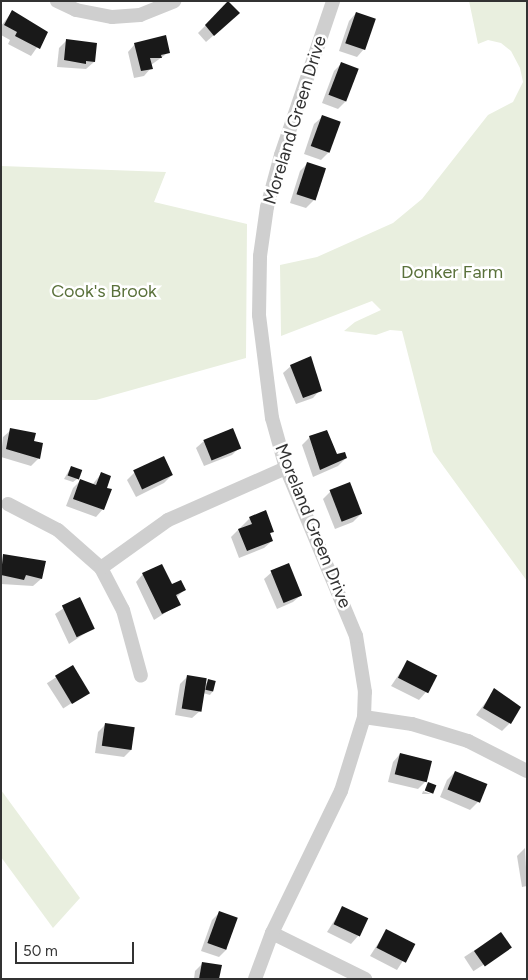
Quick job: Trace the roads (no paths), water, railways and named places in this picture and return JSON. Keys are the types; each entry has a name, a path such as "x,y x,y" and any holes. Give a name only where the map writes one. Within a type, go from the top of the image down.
{"street":[{"path":"57,1 88,13 124,17 155,10 174,1"},
{"name":"Moreland Green Drive","path":"255,979 272,933 341,791 364,716 365,692 356,636 286,468 272,418 263,367 258,315 260,256 267,207 281,155 333,1"},
{"path":"101,568 168,520 286,468"},
{"path":"8,504 58,530 101,568 123,610 140,676"},
{"path":"364,716 412,724 468,741 527,771"},
{"path":"272,933 365,979"}],"park label":[{"name":"Donker Farm","path":"452,272"},
{"name":"Cook's Brook","path":"104,291"}]}
